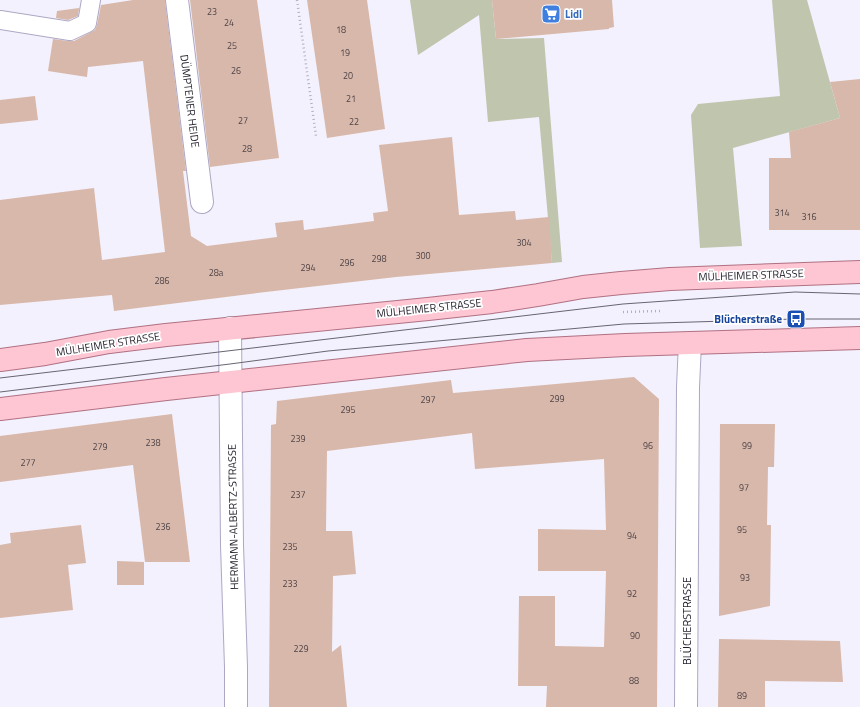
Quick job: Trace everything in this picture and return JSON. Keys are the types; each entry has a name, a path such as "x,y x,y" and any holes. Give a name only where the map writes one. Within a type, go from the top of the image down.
{"main road":[{"name":"MÜLHEIMER STRASSE","path":"0,360 45,354 109,342 230,328 492,302 621,282 860,272"},
{"path":"0,409 166,388 528,350 625,345 860,338"}],"street":[{"name":"DÜMPTENER HEIDE","path":"177,0 202,202"},
{"name":"HERMANN-ALBERTZ-STRASSE","path":"230,328 232,545 236,707"},
{"name":"BLÜCHERSTRASSE","path":"686,707 688,387 690,343"}],"lane":[{"path":"0,20 70,32 87,23 91,0"}],"path":[{"path":"297,0 316,136"},
{"path":"621,282 625,345"},
{"path":"623,312 660,311"}],"green space":[{"path":"410,0 492,0 496,39 544,38 562,262 552,263 539,117 488,122 479,15 418,55"},
{"path":"772,0 807,0 840,118 733,148 742,246 700,248 691,115 698,104 780,96"}],"building":[{"path":"133,0 165,0 186,171 183,171 191,236 207,246 277,237 275,223 303,220 304,230 374,221 373,213 388,211 379,145 452,137 459,215 515,211 516,220 549,217 552,263 396,277 114,311 112,295 0,305 0,200 94,188 102,260 165,252 143,61 88,67 87,77 48,71 53,39 74,41 95,30 101,5"},
{"path":"190,0 257,0 279,158 210,167"},
{"path":"307,0 367,0 385,129 327,138"},
{"name":"Lidl","path":"492,0 612,0 614,27 609,29 496,39"},
{"path":"79,8 78,16 68,20 56,18 57,11"},
{"path":"860,79 860,230 769,230 769,158 791,158 789,132 840,118 830,82"},
{"path":"35,96 38,120 0,124 0,100"},
{"path":"634,377 659,399 657,707 546,707 547,686 518,686 519,596 555,596 555,646 604,647 606,571 538,571 538,529 606,530 604,459 475,469 472,433 327,451 326,531 352,531 356,574 333,576 332,652 341,645 347,707 269,707 271,425 276,424 277,401 451,380 453,393"},
{"path":"172,414 190,562 145,562 133,465 0,482 0,436"},
{"path":"720,424 775,424 774,467 768,467 767,525 771,525 770,606 719,616"},
{"path":"81,525 86,563 68,565 73,610 0,618 0,545 11,543 10,533"},
{"path":"117,561 144,562 144,585 117,585"},
{"path":"719,639 840,641 843,682 765,681 765,707 718,707"}],"tram line":[{"path":"0,378 623,304 795,292 860,294"},
{"path":"0,392 328,351 624,324 796,319 860,319"}],"place":[{"name":"Lidl","path":"551,14"},
{"name":"Blücherstraße","path":"796,319"}]}
